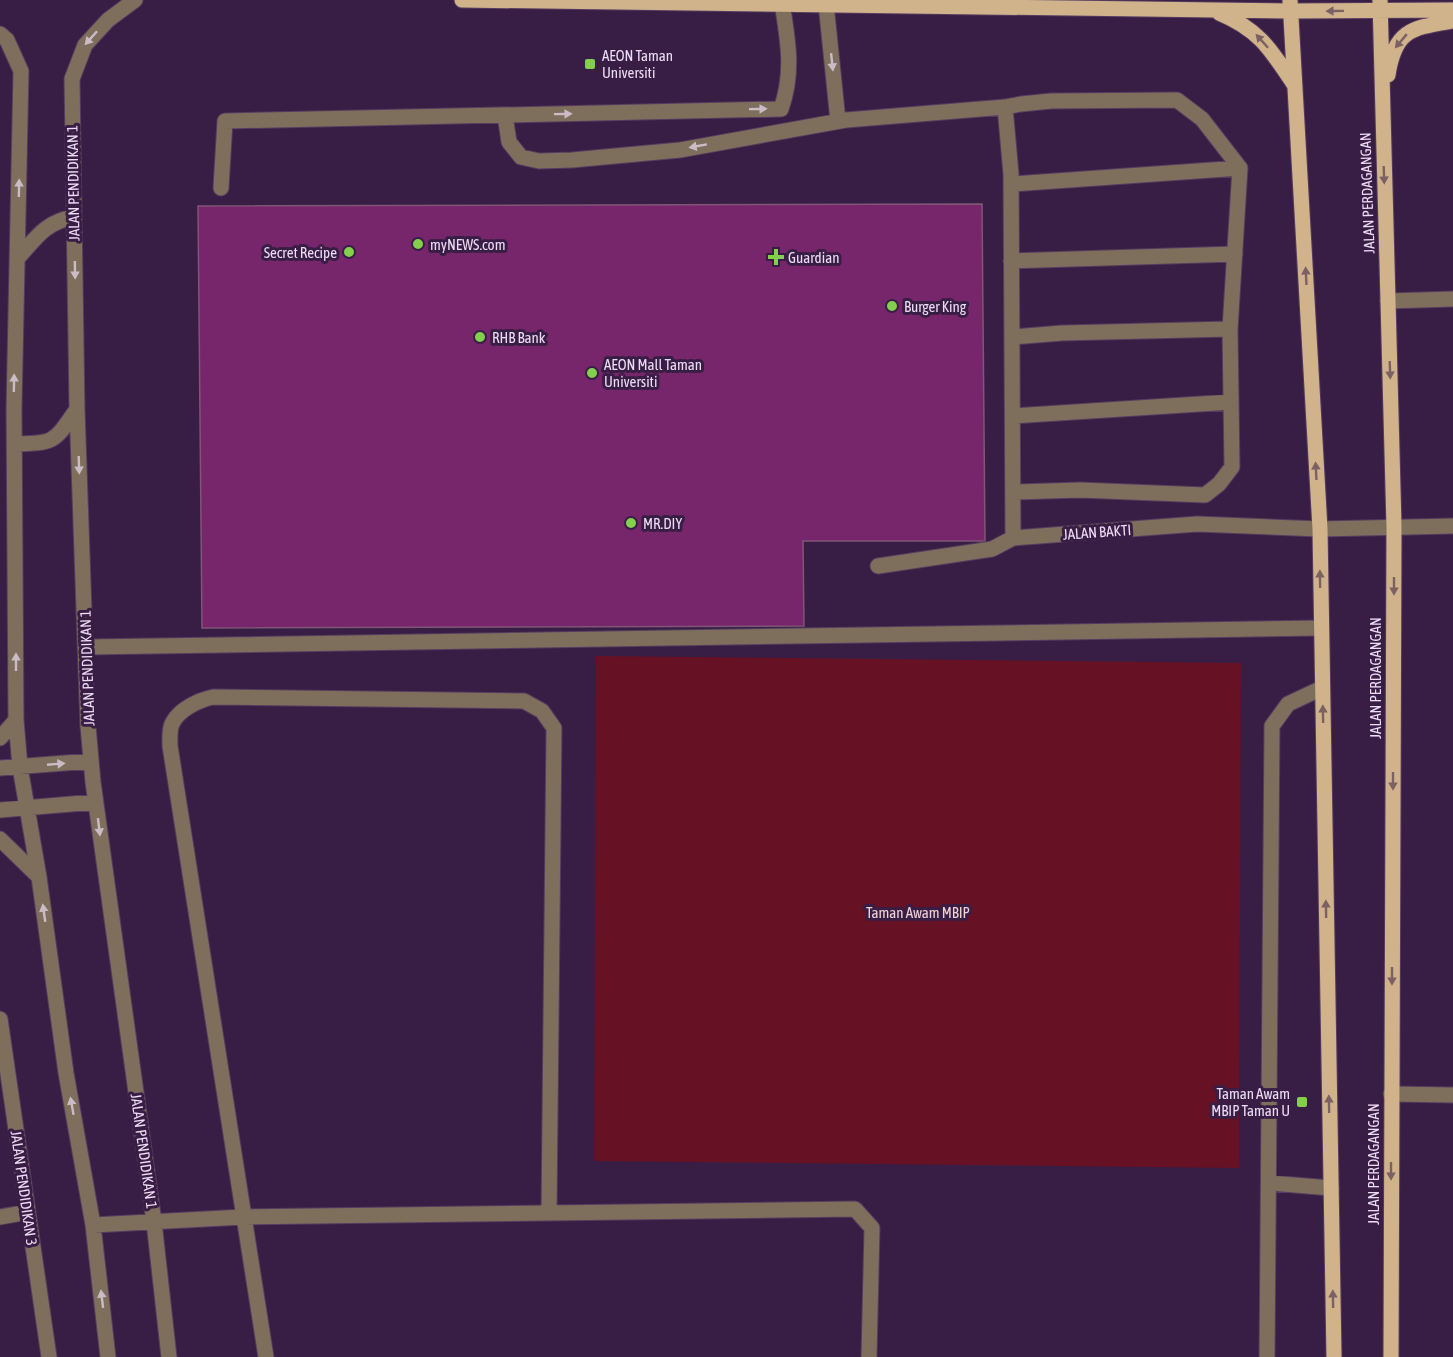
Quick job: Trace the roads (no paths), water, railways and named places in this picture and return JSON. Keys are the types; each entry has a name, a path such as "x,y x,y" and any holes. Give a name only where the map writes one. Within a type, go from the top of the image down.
{"main road":[{"path":"462,0 1210,10 1380,5 1453,10"},
{"name":"JALAN PERDAGANGAN","path":"1380,5 1394,527 1392,1357"},
{"path":"1290,6 1320,529 1334,1357"},
{"path":"1210,10 1239,21 1260,36 1296,88"},
{"path":"1383,116 1391,56 1400,39 1417,27 1453,21"}],"street":[{"name":"JALAN PENDIDIKAN 1","path":"135,0 108,20 85,45 72,79 77,409 86,647 95,802 154,1222 169,1357"},
{"path":"221,188 225,121 781,109 788,90 789,48 782,3"},
{"path":"826,4 838,122"},
{"path":"0,34 7,40 21,71 17,259 7,409 15,444 16,720 20,767 39,877 66,1073 93,1225 108,1357"},
{"path":"505,115 509,142 521,157 539,161 680,150 838,122 1051,101 1177,100 1202,118 1240,168 1230,329 1232,466 1220,484 1205,495 1080,490 1013,492"},
{"path":"1005,107 1011,184 1013,538"},
{"path":"1011,184 1240,168"},
{"path":"17,259 51,223 59,219 74,217"},
{"path":"1011,261 1235,254"},
{"path":"1388,301 1453,299"},
{"path":"1012,337 1062,333 1230,329"},
{"path":"1013,416 1231,402"},
{"path":"15,444 47,443 60,433 77,409"},
{"name":"JALAN BAKTI","path":"878,566 992,549 1013,538 1197,524 1320,529 1453,526"},
{"path":"86,647 1321,628"},
{"path":"1267,1357 1272,726 1288,704 1322,688"},
{"path":"266,1357 170,738 172,723 201,699 213,697 524,701 542,711 554,728 549,1213"},
{"path":"0,738 16,720"},
{"path":"0,768 92,761"},
{"path":"0,810 95,802"},
{"path":"0,839 39,877"},
{"name":"JALAN PENDIDIKAN 3","path":"0,1019 49,1357"},
{"path":"1391,1094 1453,1095"},
{"path":"1269,1183 1331,1188"},
{"path":"93,1225 243,1217 855,1209 872,1228 870,1357"},
{"path":"0,1217 28,1212"}],"place":[{"name":"AEON Taman Universiti","path":"590,64"},
{"name":"myNEWS.com","path":"418,244"},
{"name":"Secret Recipe","path":"349,252"},
{"name":"Guardian","path":"776,257"},
{"name":"Burger King","path":"892,306"},
{"name":"RHB Bank","path":"480,337"},
{"name":"AEON Mall Taman Universiti","path":"592,373"},
{"name":"MR.DIY","path":"631,523"},
{"name":"Taman Awam MBIP Taman U","path":"1302,1102"}],"park label":[{"name":"Taman Awam MBIP","path":"918,912"}]}
